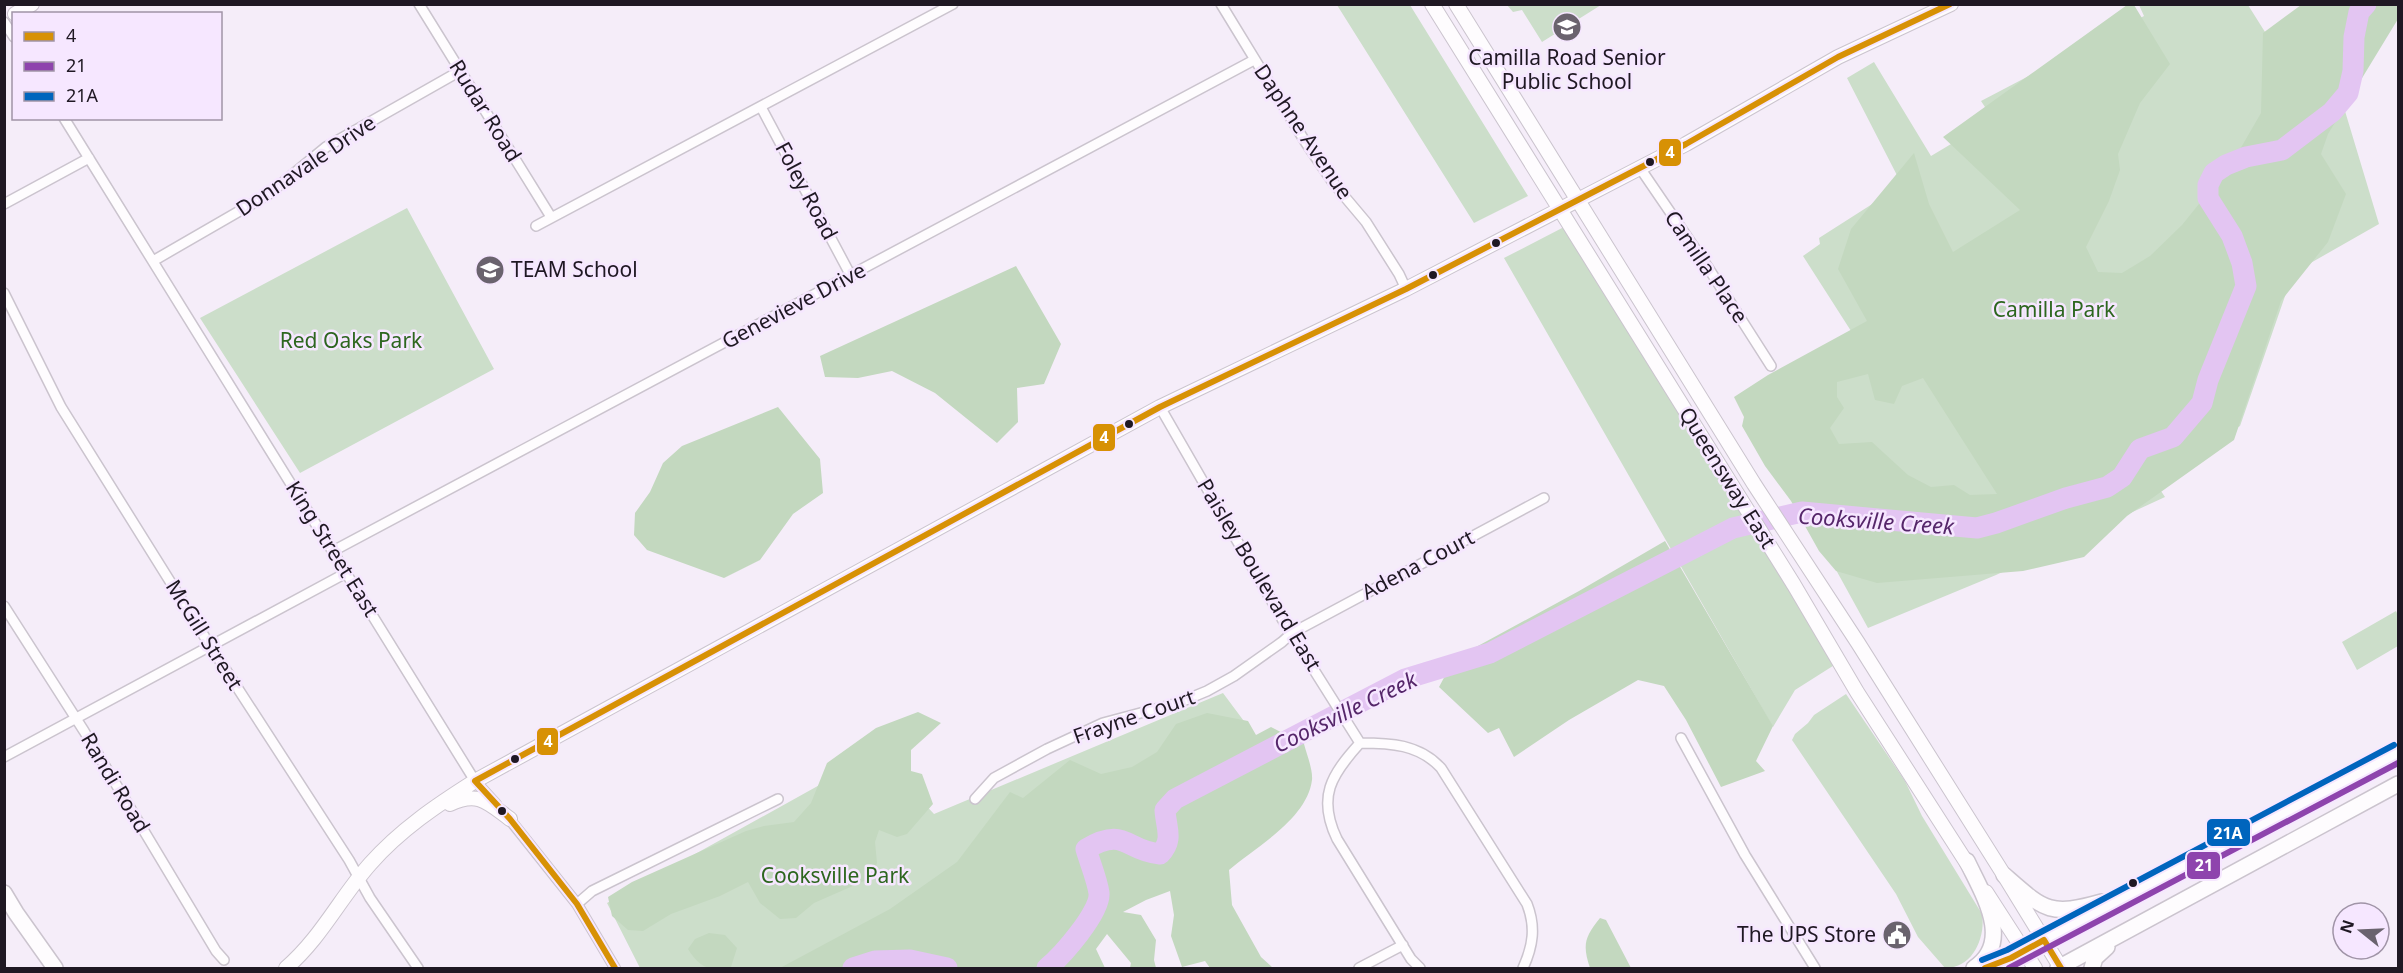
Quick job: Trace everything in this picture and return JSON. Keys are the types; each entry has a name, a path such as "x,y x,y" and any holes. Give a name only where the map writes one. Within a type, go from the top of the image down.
{"main road":[{"path":"18,12 32,4"},
{"name":"Queensway East","path":"1432,4 1767,542 1857,692 2035,969"},
{"name":"Queensway East","path":"1456,4 1754,484 2004,875 2060,968"},
{"path":"286,969 318,936 359,878 390,842 475,782 1160,407 1407,289 1640,168 1744,112 1838,57 1951,4"},
{"path":"1985,969 2024,951 2398,753"},
{"path":"2060,968 2398,784"},
{"path":"416,822 456,802 470,798 483,799 510,819"},
{"path":"1966,861 1992,915 1994,926 1990,950 1984,962 1974,969"},
{"path":"2004,875 2034,902 2057,911 2076,909 2125,896"},
{"path":"4,893 55,969"},
{"path":"2092,969 2095,958 2120,935"}],"street":[{"name":"Rudar Road","path":"419,4 551,217"},
{"path":"536,226 952,4"},
{"name":"Daphne Avenue","path":"1221,4 1328,176 1366,222 1400,274 1407,289"},
{"path":"4,21 12,34"},
{"name":"Genevieve Drive","path":"333,551 1254,60"},
{"name":"Donnavale Drive","path":"153,261 269,194 326,147 460,71"},
{"name":"Foley Road","path":"761,107 851,276"},
{"name":"King Street East","path":"65,120 475,782 510,819 577,904 615,969"},
{"path":"4,204 89,158"},
{"name":"Camilla Place","path":"1640,168 1709,269 1771,366"},
{"name":"McGill Street","path":"4,293 61,407 370,898 418,969"},
{"name":"Paisley Boulevard East","path":"1160,407 1292,633 1360,743"},
{"name":"Adena Court","path":"1292,633 1544,498"},
{"path":"4,757 346,573"},
{"name":"Randi Road","path":"4,606 75,718 216,951 225,960"},
{"name":"Frayne Court","path":"975,799 994,778 1094,727 1178,703 1207,691 1234,676 1292,633"},
{"path":"1681,738 1750,864 1815,969"},
{"path":"1420,969 1337,839 1330,824 1326,807 1329,786 1338,768 1360,743 1400,745 1419,750 1441,768 1527,904 1532,917 1533,930 1532,946 1523,969"},
{"path":"577,904 592,891 778,799"},
{"path":"1359,969 1403,945"}],"green space":[{"path":"1337,5 1410,5 1528,196 1474,223"},
{"path":"1507,5 1601,5 1542,42 1522,10 1513,12"},
{"name":"Camilla Park","path":"2127,5 2134,5 2170,64 2140,103 2118,154 2120,170 2109,201 2086,247 2098,272 2122,273 2150,256 2182,225 2232,163 2261,113 2263,33 2301,5 2398,5 2398,19 2328,134 2321,154 2346,194 2328,242 2281,301 2234,440 2127,516 2084,557 2023,571 1877,583 1836,571 1819,551 1791,501 1765,466 1742,426 1744,417 1734,397 1768,375 1867,321 1838,269 1851,229 1914,153 1929,204 1953,252 2020,210 1943,137","holes":["1868,374 1875,400 1894,404 1902,386 1923,378 1997,494 1970,495 1954,485 1931,487 1908,475 1872,442 1839,444 1830,428 1844,408 1837,397 1837,382"]},
{"name":"Camilla Park","path":"2139,5 2248,5 2277,51 2320,28 2379,224 2293,273 2240,426 2153,479 2165,497 1996,575 1868,628 1742,399 1851,331 1803,256 1820,244 1819,238 1902,185 1847,78 1874,62 1931,156 1993,119 1981,101 2144,16"},
{"name":"Red Oaks Park","path":"407,208 494,369 300,473 200,318"},
{"path":"1564,227 1836,664 1795,690 1773,727 1504,258"},
{"path":"1016,266 1061,344 1044,384 1017,388 1018,422 997,443 935,393 892,371 858,378 825,377 820,356"},
{"path":"778,407 820,459 823,493 793,514 760,560 724,578 647,550 634,535 635,513 650,492 663,463 682,446"},
{"path":"1665,541 1773,726 1756,761 1765,771 1721,787 1686,720 1664,686 1638,680 1569,720 1514,757 1499,728 1488,733 1439,687 1454,659"},
{"path":"2396,611 2398,646 2357,670 2342,642"},
{"name":"Cooksville Park","path":"1223,693 1261,744 848,968 640,968 607,903 877,753 934,814"},
{"path":"1846,694 1905,781 1922,816 1982,914 1982,933 1975,950 1970,958 1955,967 1945,968 1918,937 1896,894 1792,740 1814,715"},
{"path":"918,712 941,723 911,750 911,771 922,774 933,804 907,834 897,837 879,830 875,842 877,863 871,878 814,903 796,918 780,919 760,903 748,882 720,896 671,914 643,931 628,930 612,916 608,897 632,882 746,831 794,822 811,803 827,763 876,728"},
{"path":"1207,713 1248,721 1256,735 1271,727 1304,744 1310,762 1312,780 1301,807 1279,831 1229,870 1232,905 1261,957 1273,968 1210,968 1205,961 1182,967 1171,936 1174,915 1170,891 1123,912 1141,915 1156,940 1154,960 1156,968 1130,968 1131,963 1107,934 1096,949 1105,968 780,968 890,909 957,862 1010,792 1023,798 1070,760 1101,774 1132,767 1157,752 1176,724"},
{"path":"1600,918 1606,920 1631,968 1590,968 1586,941"},
{"path":"709,933 725,935 737,948 731,967 717,969 705,967 688,949 695,939"}],"waterway":[{"name":"Cooksville Creek","path":"1047,968 1079,934 1098,901 1098,888 1086,849 1099,842 1118,840 1139,849 1160,854 1168,839 1165,810 1175,799 1405,679 1490,653 1733,528 1802,512 1977,528 2066,498 2107,487 2122,477 2140,449 2173,437 2202,403 2208,380 2246,286 2242,263 2232,236 2208,198 2208,185 2214,173 2246,157 2282,150 2332,112 2348,93 2353,71 2354,37 2359,12 2366,4"},
{"name":"Cooksville Creek","path":"853,968 875,961 910,960 947,968"}],"transit line":[{"name":"4","path":"615,968 577,904 510,819 475,781 1160,407 1406,289 1686,144 1838,57 1950,4"},
{"name":"21A","path":"1982,960 2007,950 2394,745"},
{"name":"21","path":"2009,968 2398,763"},
{"name":"4","path":"1985,968 2011,958 2044,940 2061,968"}],"place":[{"name":"Camilla Road Senior Public School","path":"1567,27"},
{"name":"TEAM School","path":"490,270"},
{"name":"The UPS Store","path":"1897,935"}]}
